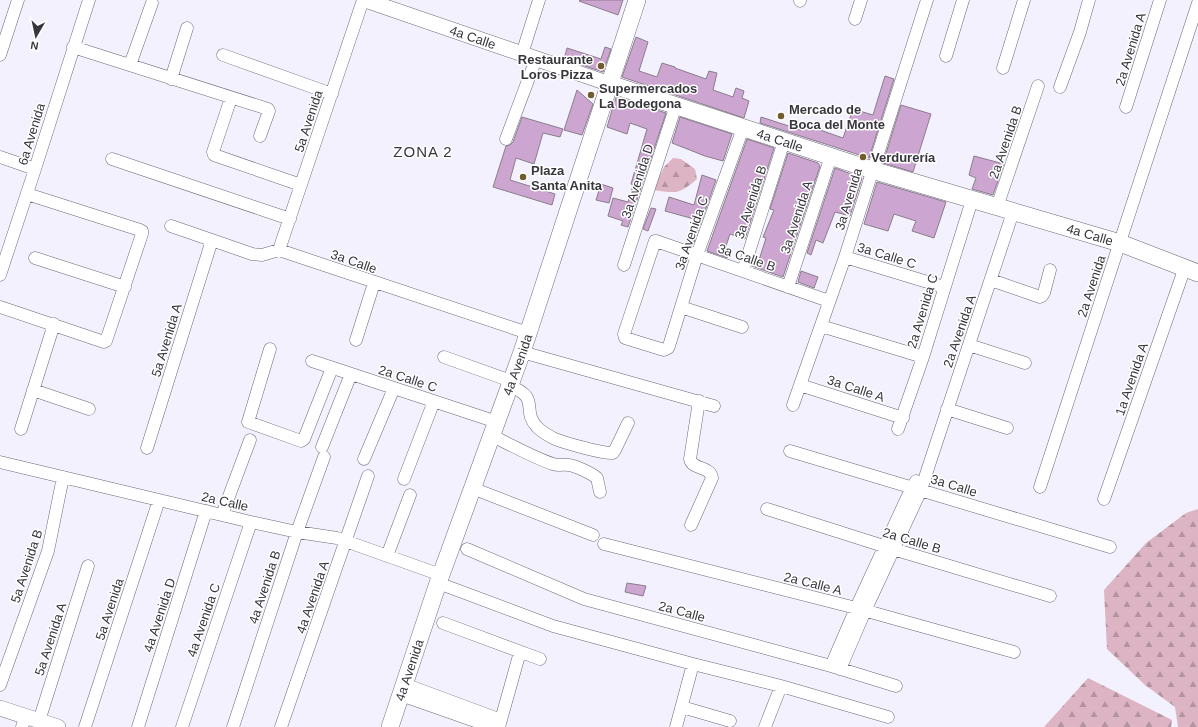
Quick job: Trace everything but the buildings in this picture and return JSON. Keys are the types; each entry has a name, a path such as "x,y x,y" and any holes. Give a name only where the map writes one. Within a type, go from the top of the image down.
{"main road":[{"name":"4a Avenida","path":"390,727 472,488 522,352 637,0"},
{"name":"4a Calle","path":"610,84 872,170 1120,243 1191,270"}],"street":[{"path":"0,55 18,0"},
{"name":"6a Avenida","path":"0,275 88,0"},
{"name":"4a Calle","path":"364,0 610,84"},
{"name":"5a Avenida","path":"279,250 364,0"},
{"path":"506,139 529,56 539,0"},
{"path":"855,19 861,0"},
{"name":"3a Avenida","path":"793,405 845,257 927,0"},
{"path":"946,56 963,0"},
{"path":"1002,68 1024,0"},
{"path":"1060,87 1090,0"},
{"name":"2a Avenida A","path":"1126,107 1160,0"},
{"path":"130,65 152,3"},
{"name":"2a Avenida","path":"1040,487 1198,3"},
{"path":"171,78 187,28"},
{"path":"73,46 269,110 260,136"},
{"path":"223,56 332,94"},
{"name":"2a Avenida B","path":"997,207 1038,86"},
{"path":"231,98 214,155 301,185"},
{"name":"3a Avenida D","path":"624,265 676,105"},
{"name":"3a Avenida C","path":"668,348 697,255 743,128"},
{"name":"3a Avenida B","path":"743,271 784,141"},
{"name":"3a Avenida A","path":"788,287 831,156"},
{"path":"0,157 35,169"},
{"path":"112,160 290,219"},
{"path":"0,307 104,342 106,341 142,234 142,231 27,194"},
{"name":"2a Avenida C","path":"900,424 923,357 972,200"},
{"name":"2a Avenida A","path":"836,668 860,610 931,459 1013,212"},
{"path":"171,226 257,255 262,256 279,250"},
{"name":"5a Avenida A","path":"147,448 212,240"},
{"name":"3a Calle B","path":"668,348 664,350 629,340 625,338 624,334 655,241 829,301"},
{"name":"3a Calle","path":"279,250 374,283 528,333"},
{"name":"3a Calle C","path":"845,257 944,287"},
{"path":"35,258 124,287"},
{"path":"991,280 1040,297 1044,293 1050,270"},
{"name":"1a Avenida A","path":"1104,499 1191,270"},
{"path":"356,340 374,283"},
{"path":"681,307 742,327"},
{"path":"21,429 54,324"},
{"path":"821,326 923,357"},
{"path":"969,345 1024,363"},
{"path":"270,349 248,422 301,441 304,439 332,368"},
{"path":"522,352 714,406"},
{"path":"444,357 511,384 524,393 528,398 530,413 536,426 555,439 612,453 615,450 628,423"},
{"name":"2a Calle C","path":"312,360 332,368 434,401 494,429 535,457 554,465 569,465 590,474 597,478 600,492"},
{"name":"4a Avenida B","path":"233,727 323,452 351,374"},
{"name":"3a Calle A","path":"800,385 900,424"},
{"path":"364,459 394,388"},
{"path":"33,390 89,409"},
{"path":"404,479 434,401"},
{"path":"691,525 712,478 712,474 709,471 693,465 690,459 699,401"},
{"path":"947,409 1007,428"},
{"path":"222,515 250,440"},
{"name":"3a Calle","path":"790,451 1110,547"},
{"name":"2a Calle","path":"0,463 251,522 346,541 387,556 553,626 693,664 782,686 888,717"},
{"name":"4a Avenida A","path":"281,727 368,476"},
{"name":"5a Avenida B","path":"0,685 48,551 63,477"},
{"path":"472,488 593,535"},
{"path":"387,556 410,495"},
{"name":"5a Avenida","path":"86,727 159,500"},
{"name":"2a Calle B","path":"767,509 1050,596"},
{"name":"4a Avenida D","path":"138,727 206,511"},
{"name":"4a Avenida C","path":"182,727 251,522"},
{"name":"2a Calle A","path":"604,544 860,610 1014,652"},
{"name":"2a Calle","path":"467,548 584,599 836,668 896,686"},
{"name":"5a Avenida A","path":"29,721 88,566"},
{"path":"443,623 540,659"},
{"path":"403,689 497,725 520,652"},
{"path":"676,727 693,664"},
{"path":"765,727 782,686"},
{"path":"682,707 730,721"},
{"path":"0,708 29,721 58,727"}],"green space":[{"path":"673,158 681,159 695,169 697,179 686,188 677,192 653,190 664,167"},
{"path":"1198,509 1198,727 1178,727 1175,707 1145,685 1107,649 1104,590 1146,543 1186,513"},
{"path":"1088,678 1172,720 1171,727 1044,727"}],"place":[{"name":"Restaurante Loros Pizza","path":"601,66"},
{"name":"Supermercados La Bodegona","path":"591,95"},
{"name":"Mercado de Boca del Monte","path":"781,116"},
{"name":"Verdurería","path":"863,157"},
{"name":"Plaza Santa Anita","path":"523,177"}],"district":[{"name":"ZONA 2","path":"423,152"}]}
